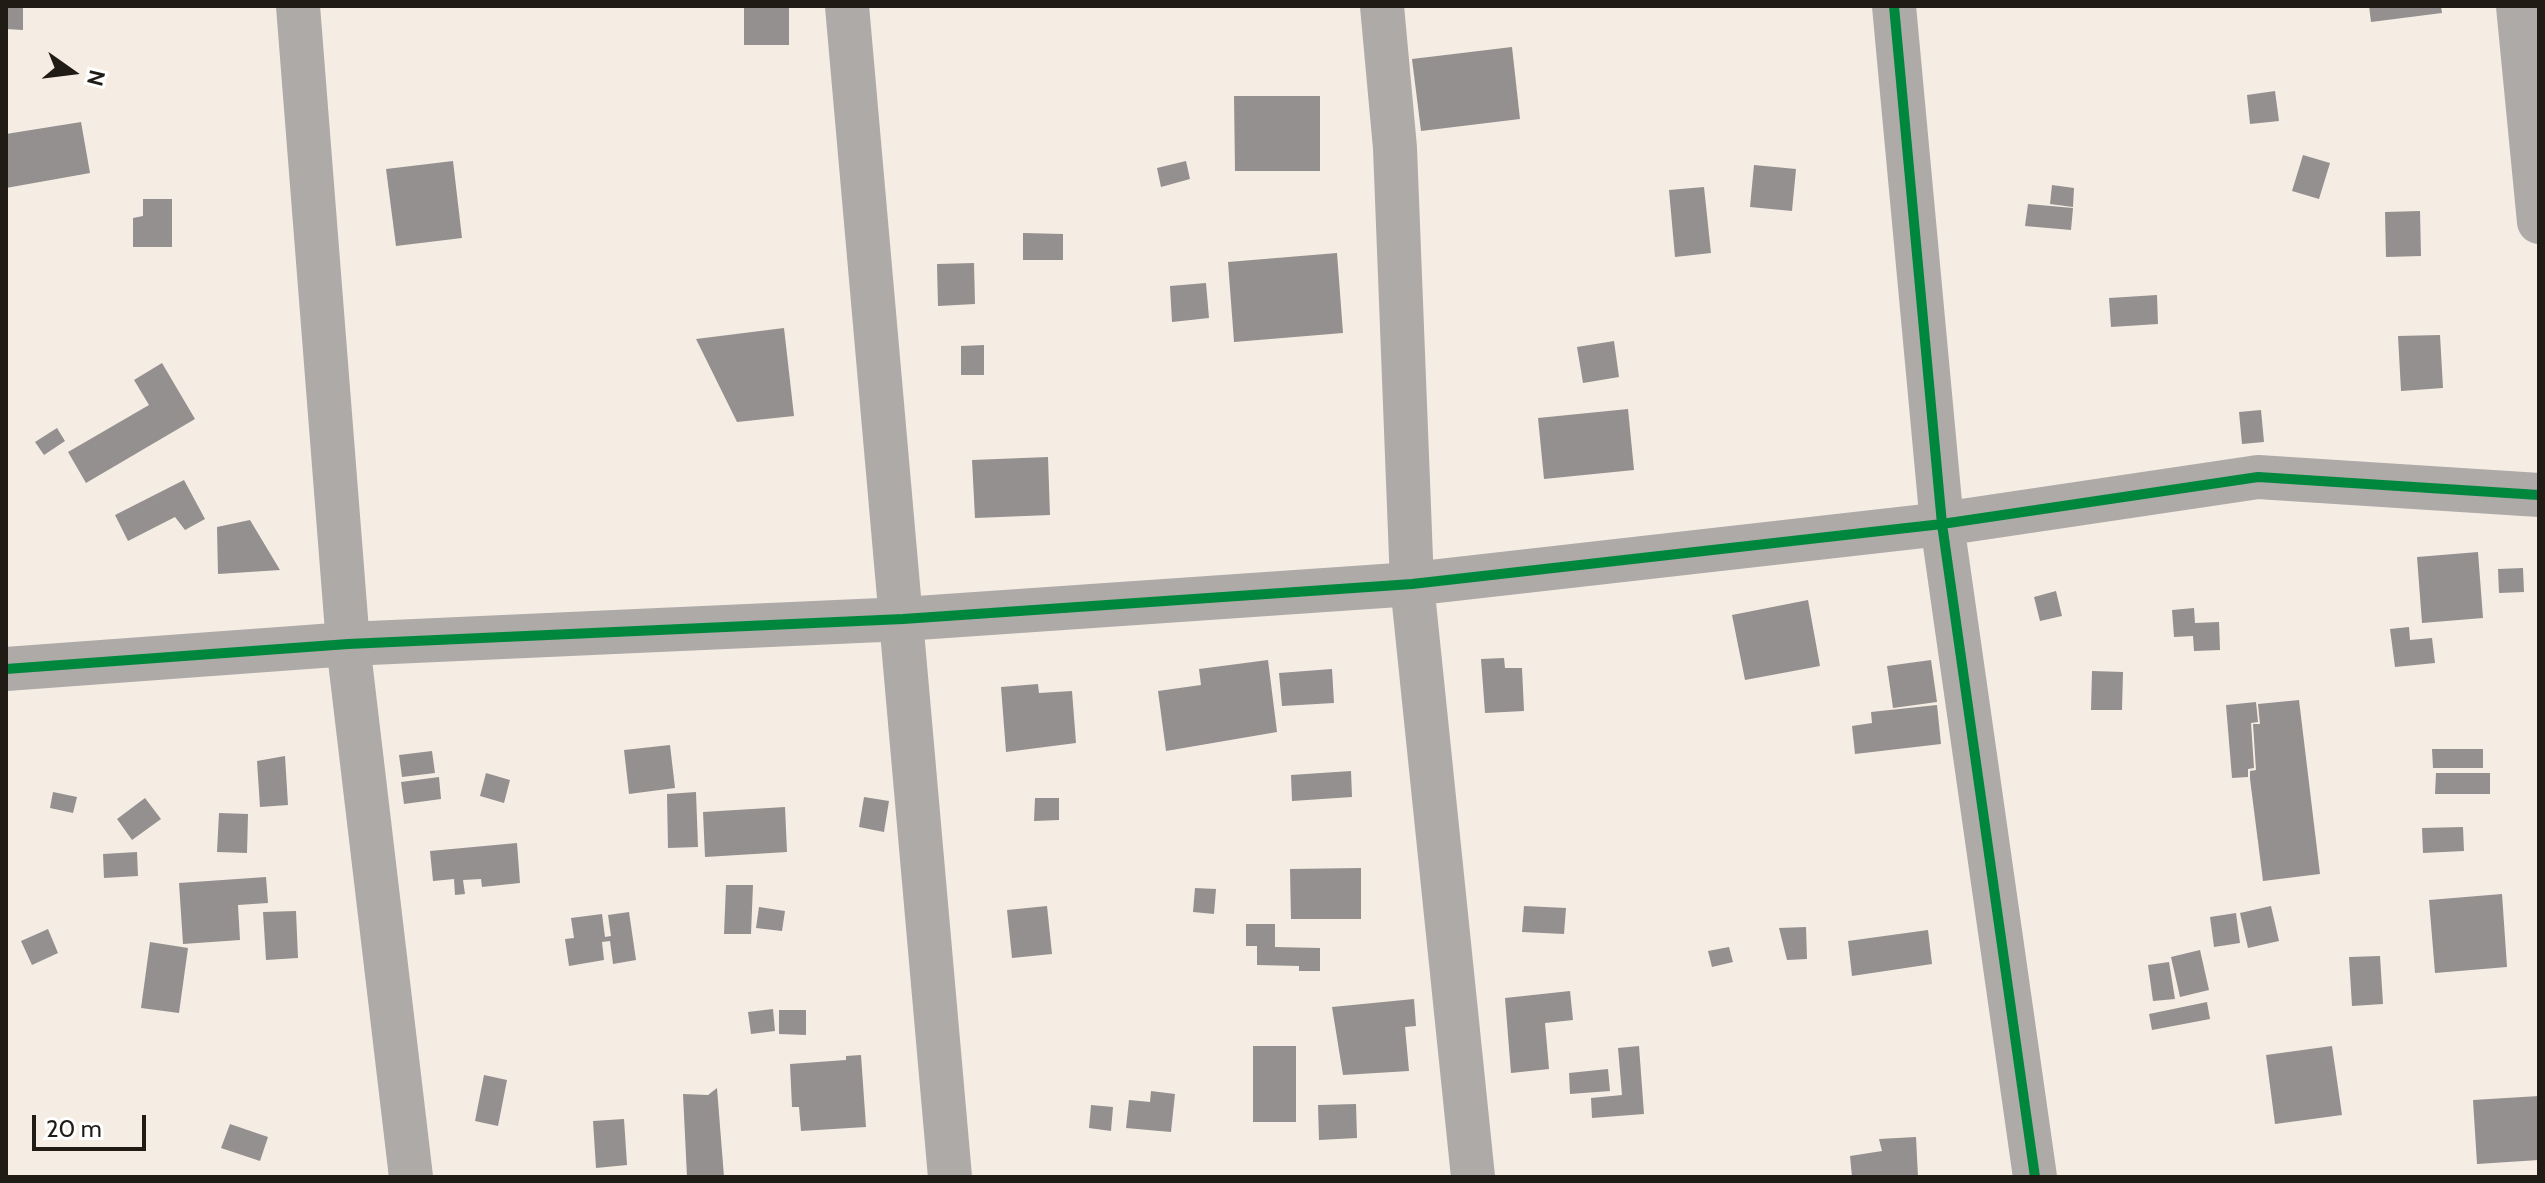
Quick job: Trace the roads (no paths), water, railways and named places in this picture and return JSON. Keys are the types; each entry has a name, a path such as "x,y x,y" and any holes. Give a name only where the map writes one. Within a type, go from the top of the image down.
{"street":[{"path":"298,6 348,644 411,1177"},
{"path":"847,6 950,1177"},
{"path":"1382,6 1395,148 1412,584 1473,1177"},
{"path":"1894,6 1942,524 2035,1177"},
{"path":"2518,6 2539,222"},
{"path":"6,669 348,644 903,619 1412,584 1942,524 2258,477 2539,495"}]}
